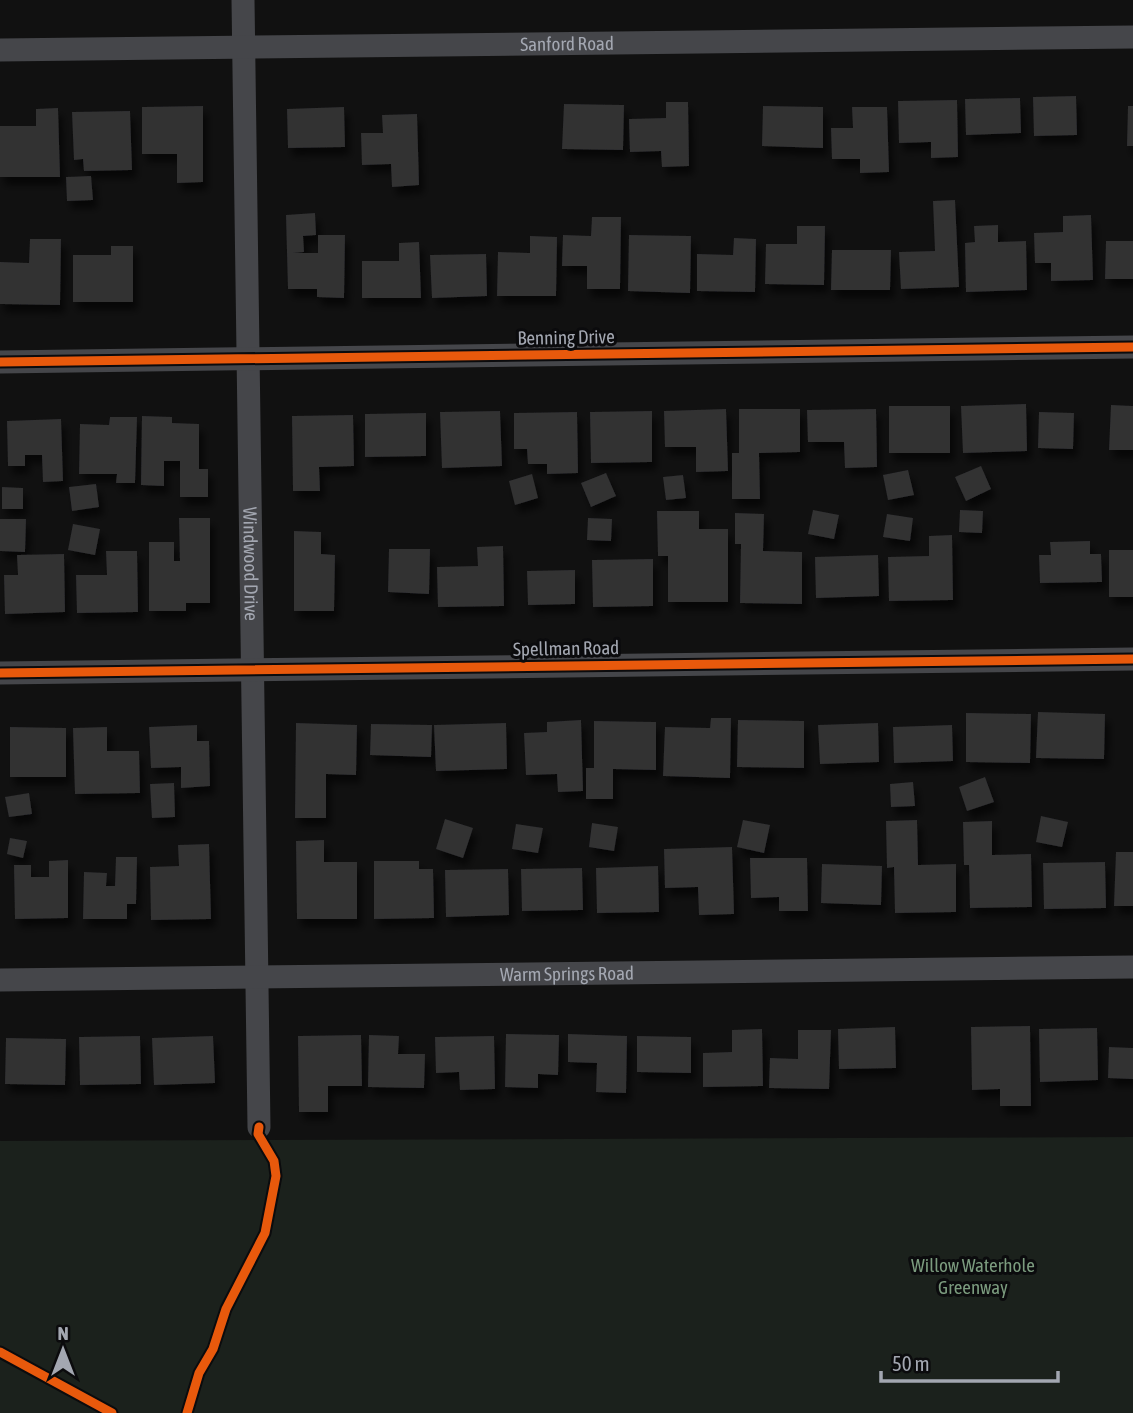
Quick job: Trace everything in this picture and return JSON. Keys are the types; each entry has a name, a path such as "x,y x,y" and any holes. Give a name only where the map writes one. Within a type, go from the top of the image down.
{"street":[{"name":"Windwood Drive","path":"243,0 259,1126"},
{"name":"Sanford Road","path":"0,50 1133,37"},
{"name":"Benning Drive","path":"0,362 1133,347"},
{"name":"Spellman Road","path":"0,673 1133,659"},
{"name":"Warm Springs Road","path":"0,980 1133,967"}],"green space":[{"name":"Willow Waterhole Greenway","path":"1133,1137 1133,1413 0,1413 0,1141"}],"building":[{"path":"1076,96 1077,135 1034,136 1033,97"},
{"path":"1020,98 1021,133 966,135 965,99"},
{"path":"957,100 958,157 931,158 931,142 899,143 898,101"},
{"path":"666,102 688,102 689,166 662,167 661,151 630,152 629,119 666,118"},
{"path":"564,104 624,105 623,150 562,149"},
{"path":"203,106 203,182 177,183 177,154 142,154 142,107"},
{"path":"763,106 823,107 823,148 762,146"},
{"path":"1128,106 1133,106 1133,146 1127,146"},
{"path":"344,107 345,147 288,148 287,109"},
{"path":"852,107 887,107 889,172 860,173 860,159 832,159 831,128 853,128"},
{"path":"58,108 60,177 0,177 0,126 36,126 36,109"},
{"path":"130,111 132,170 84,171 83,159 74,160 72,112"},
{"path":"417,114 419,185 392,187 391,164 362,165 361,133 383,133 382,115"},
{"path":"91,176 93,200 67,201 66,177"},
{"path":"955,200 959,287 901,289 899,252 935,251 933,201"},
{"path":"315,213 316,235 303,236 304,252 293,253 318,253 318,235 345,235 344,298 317,297 317,289 288,289 286,215"},
{"path":"1091,215 1093,280 1051,281 1051,263 1035,263 1034,233 1063,232 1063,216"},
{"path":"592,217 621,217 620,289 587,289 587,266 562,266 563,235 591,236"},
{"path":"998,225 998,242 1026,241 1027,290 966,292 965,243 975,242 974,226"},
{"path":"797,226 825,226 824,285 765,284 766,244 797,244"},
{"path":"629,235 691,236 690,293 628,291"},
{"path":"530,236 557,237 556,296 497,296 498,252 530,253"},
{"path":"734,238 756,239 755,292 697,291 697,254 733,255"},
{"path":"30,239 61,239 60,305 0,304 0,262 29,263"},
{"path":"1106,241 1133,241 1133,279 1105,279"},
{"path":"419,242 421,298 362,298 362,261 399,261 399,243"},
{"path":"111,246 133,246 133,302 73,302 73,255 111,255"},
{"path":"832,250 891,250 890,290 831,290"},
{"path":"486,254 487,296 432,298 430,255"},
{"path":"1026,404 1027,451 963,453 961,406"},
{"path":"1111,405 1133,406 1133,450 1109,450"},
{"path":"889,406 950,406 950,453 889,453"},
{"path":"726,409 728,471 696,472 696,447 665,447 664,411"},
{"path":"739,409 800,409 800,452 759,453 760,499 732,499 732,453 739,453"},
{"path":"876,409 877,467 845,468 844,442 808,442 807,410"},
{"path":"500,411 502,466 442,468 440,412"},
{"path":"652,411 652,462 591,463 590,412"},
{"path":"577,412 578,473 547,474 547,464 528,464 527,449 514,449 514,413"},
{"path":"1039,412 1074,413 1073,449 1038,448"},
{"path":"426,413 426,456 365,457 365,414"},
{"path":"353,415 354,466 319,467 320,491 293,491 292,416"},
{"path":"142,416 172,417 172,423 199,424 199,469 208,469 208,497 180,497 180,461 164,461 164,486 141,485"},
{"path":"110,417 137,417 135,483 116,483 117,474 79,474 80,424 109,425"},
{"path":"61,419 63,481 43,482 42,455 25,455 25,466 8,466 7,421"},
{"path":"981,466 991,489 966,501 955,477"},
{"path":"908,470 914,495 888,500 883,475"},
{"path":"606,473 616,496 591,507 581,483"},
{"path":"532,474 538,498 515,505 509,481"},
{"path":"683,475 686,498 666,500 663,477"},
{"path":"96,484 99,507 72,511 69,487"},
{"path":"2,487 23,488 23,509 2,509"},
{"path":"813,510 839,515 834,539 808,534"},
{"path":"960,510 983,511 982,533 959,532"},
{"path":"657,511 699,511 699,529 728,529 728,602 668,602 668,556 658,556"},
{"path":"735,513 764,514 763,551 802,552 802,604 740,603 741,544 735,544"},
{"path":"887,514 913,518 910,541 883,537"},
{"path":"179,518 210,518 210,603 186,603 186,611 149,611 149,542 174,542 174,561 180,561"},
{"path":"588,518 612,519 611,541 587,540"},
{"path":"0,519 26,519 25,552 0,551"},
{"path":"73,524 100,529 95,555 68,550"},
{"path":"294,531 321,532 321,554 335,555 334,611 294,611"},
{"path":"952,535 953,600 889,601 888,557 929,556 929,536"},
{"path":"1090,541 1090,554 1101,554 1102,582 1040,583 1039,555 1051,555 1050,542"},
{"path":"503,546 504,606 438,607 437,567 478,566 477,547"},
{"path":"389,549 430,549 429,594 388,592"},
{"path":"1109,550 1133,550 1133,597 1109,597"},
{"path":"106,551 137,551 138,612 77,613 76,575 107,575"},
{"path":"64,554 65,612 5,614 4,575 18,575 17,555"},
{"path":"878,555 879,596 816,598 815,557"},
{"path":"653,559 653,606 593,607 592,560"},
{"path":"575,570 575,604 528,605 527,571"},
{"path":"1038,712 1105,714 1104,759 1036,758"},
{"path":"966,713 1031,714 1030,763 966,762"},
{"path":"711,718 731,718 730,778 663,776 665,727 710,728"},
{"path":"581,720 583,791 558,792 557,774 526,775 524,733 547,732 547,722"},
{"path":"738,720 804,721 804,768 737,767"},
{"path":"594,721 656,722 656,770 613,769 613,799 586,799 586,768 594,768"},
{"path":"296,723 357,725 356,775 326,774 326,818 295,818"},
{"path":"506,723 507,769 436,771 434,725"},
{"path":"878,723 879,762 820,764 818,725"},
{"path":"371,724 432,725 431,757 370,755"},
{"path":"197,725 197,741 209,741 210,786 181,788 181,767 151,768 149,727"},
{"path":"952,725 953,761 894,763 893,727"},
{"path":"10,727 66,728 66,777 10,777"},
{"path":"107,727 107,751 139,751 140,793 75,794 73,728"},
{"path":"985,777 994,802 967,811 959,787"},
{"path":"913,782 915,806 891,807 890,784"},
{"path":"174,783 175,817 152,818 150,784"},
{"path":"29,793 32,814 9,817 5,797"},
{"path":"1041,816 1068,822 1062,847 1036,842"},
{"path":"445,819 473,828 463,858 436,849"},
{"path":"743,820 770,825 764,853 737,847"},
{"path":"917,820 918,865 956,864 956,912 895,913 894,867 887,868 886,821"},
{"path":"992,821 992,855 1031,854 1032,907 970,908 969,865 964,865 963,822"},
{"path":"592,823 618,827 614,851 589,847"},
{"path":"516,824 543,828 538,853 512,849"},
{"path":"10,838 27,841 23,858 7,854"},
{"path":"324,840 324,862 357,862 357,919 297,919 296,841"},
{"path":"209,844 211,919 151,920 150,867 179,866 178,845"},
{"path":"732,847 734,914 699,915 698,887 665,888 664,849"},
{"path":"1116,852 1133,852 1133,906 1114,906"},
{"path":"116,857 137,857 136,904 127,904 127,919 83,919 84,872 107,873 106,886 115,886"},
{"path":"750,858 807,858 808,911 779,911 779,897 751,898"},
{"path":"68,860 68,918 15,919 14,865 31,865 31,877 49,877 49,861"},
{"path":"374,861 419,861 419,869 433,869 434,918 374,919"},
{"path":"1105,862 1106,908 1044,909 1043,863"},
{"path":"822,864 882,866 881,905 821,903"},
{"path":"658,866 659,912 597,913 596,868"},
{"path":"582,868 583,910 522,911 521,869"},
{"path":"508,869 509,915 446,917 445,870"},
{"path":"1030,1026 1031,1106 1000,1106 1000,1089 972,1090 971,1027"},
{"path":"895,1027 896,1068 839,1069 838,1029"},
{"path":"1097,1028 1098,1080 1040,1082 1039,1029"},
{"path":"762,1029 763,1086 703,1087 703,1053 732,1052 732,1030"},
{"path":"798,1030 831,1030 829,1089 769,1088 770,1058 798,1059"},
{"path":"506,1034 559,1035 558,1075 538,1074 538,1088 505,1087"},
{"path":"568,1034 627,1036 626,1093 596,1092 597,1063 568,1062"},
{"path":"361,1035 362,1086 328,1086 328,1112 299,1112 298,1036"},
{"path":"369,1035 399,1036 398,1054 425,1054 424,1088 368,1087"},
{"path":"140,1036 141,1084 80,1085 79,1037"},
{"path":"213,1036 215,1083 154,1085 152,1038"},
{"path":"494,1036 495,1089 460,1090 459,1072 436,1073 435,1037"},
{"path":"637,1036 691,1037 691,1073 637,1072"},
{"path":"6,1038 66,1039 65,1085 5,1084"},
{"path":"1109,1047 1133,1048 1133,1079 1108,1078"}],"cycle path":[{"path":"0,362 1133,347"},
{"path":"0,673 1133,659"},
{"path":"187,1413 199,1373 213,1349 226,1309 265,1233 276,1176 274,1161 258,1134 259,1127"},
{"path":"0,1352 112,1413"}]}
